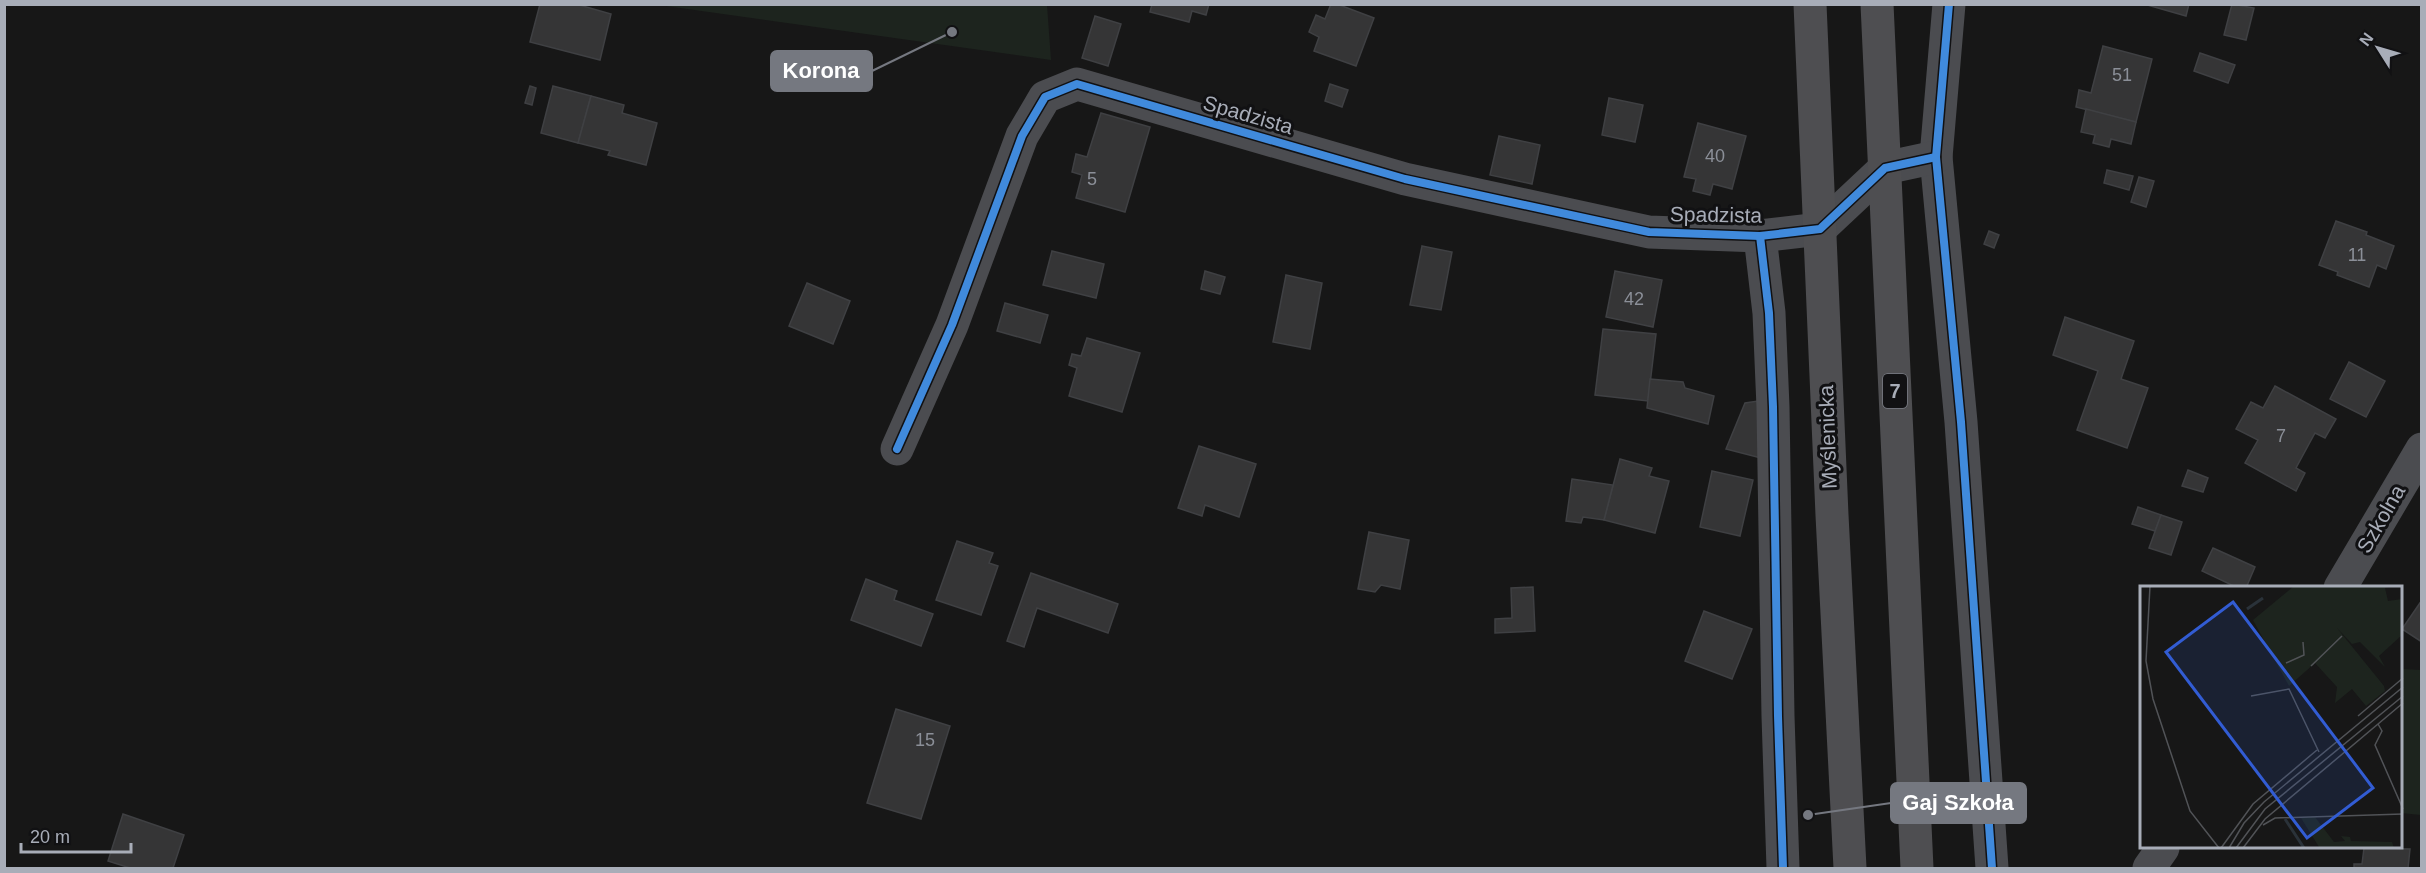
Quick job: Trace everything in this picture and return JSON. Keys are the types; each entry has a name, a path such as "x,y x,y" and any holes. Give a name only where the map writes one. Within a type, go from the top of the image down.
{"highway":[{"name":"Myślenicka","path":"1810,4 1850,868"},
{"name":"7","path":"1877,4 1917,868"}],"street":[{"path":"1949,4 1936,157 1961,433 1992,868"},
{"name":"Spadzista","path":"897,449 952,325 1022,136 1045,97 1077,84 1405,179 1649,232 1760,236 1820,229"},
{"path":"1820,229 1885,168 1936,157"},
{"path":"1760,236 1769,313 1773,407 1778,716 1784,868"},
{"name":"Szkolna","path":"2341,586 2421,449"},
{"path":"2149,868 2162,849"}],"shaded area":[{"path":"659,5 1047,5 1051,60"},
{"path":"2402,669 2421,670 2421,815 2402,813"}],"building":[{"path":"540,4 576,4 611,14 600,60 530,42"},
{"path":"1152,4 1209,4 1206,15 1192,11 1189,22 1150,12"},
{"path":"1331,4 1337,4 1374,18 1356,66 1314,51 1319,37 1309,32 1316,15 1325,19"},
{"path":"2144,4 2189,4 2186,16"},
{"path":"2232,4 2254,8 2246,40 2224,35"},
{"path":"1095,16 1121,24 1108,66 1082,58"},
{"path":"2103,46 2152,59 2136,122 2076,107 2079,90 2091,93"},
{"path":"2200,53 2235,65 2228,83 2194,71"},
{"path":"1330,84 1348,90 1342,107 1325,101"},
{"path":"530,86 536,88 532,105 525,103"},
{"path":"553,86 591,96 578,143 541,133"},
{"path":"591,96 624,105 622,113 657,123 646,165 608,155 610,151 578,143"},
{"path":"1609,98 1643,105 1635,142 1602,135"},
{"path":"2086,109 2136,122 2131,144 2111,139 2109,147 2093,143 2095,135 2081,132"},
{"path":"1101,113 1150,127 1125,212 1076,198 1082,175 1072,172 1076,154 1087,157"},
{"path":"1698,123 1746,136 1732,189 1713,184 1710,195 1693,191 1696,179 1684,177"},
{"path":"1499,136 1540,145 1532,184 1490,175"},
{"path":"2107,170 2133,176 2129,190 2104,183"},
{"path":"2139,177 2154,181 2146,207 2131,202"},
{"path":"2336,221 2367,232 2366,235 2394,246 2386,269 2377,265 2369,287 2337,275 2338,272 2319,265"},
{"path":"1989,231 1999,235 1994,248 1984,244"},
{"path":"1422,246 1452,252 1441,310 1410,305"},
{"path":"1052,251 1104,264 1096,298 1043,285"},
{"path":"1205,271 1225,277 1220,294 1201,289"},
{"path":"1615,271 1662,280 1653,327 1606,317"},
{"path":"1286,275 1322,283 1310,349 1273,342"},
{"path":"807,283 850,301 833,344 789,326"},
{"path":"1005,303 1048,315 1040,343 997,331"},
{"path":"2065,317 2134,341 2121,379 2148,388 2127,448 2077,430 2098,371 2053,355"},
{"path":"1603,329 1656,334 1648,401 1595,395"},
{"path":"1087,338 1140,353 1122,412 1069,396 1077,368 1069,365 1072,354 1081,356"},
{"path":"2349,362 2385,381 2366,417 2330,399"},
{"path":"1650,379 1683,382 1685,388 1714,396 1708,424 1647,408"},
{"path":"2275,386 2336,419 2325,438 2315,433 2296,468 2305,473 2296,491 2245,463 2258,440 2236,429 2251,402 2263,408"},
{"path":"1758,401 1761,458 1726,449 1745,403"},
{"path":"1199,446 1256,464 1239,517 1205,505 1202,516 1178,508"},
{"path":"1620,459 1652,468 1649,476 1669,481 1655,533 1604,520"},
{"path":"2188,470 2208,478 2203,492 2182,486"},
{"path":"1712,471 1753,480 1740,536 1700,527"},
{"path":"1572,479 1613,485 1604,520 1583,517 1581,523 1566,521"},
{"path":"2138,507 2161,515 2155,531 2132,524"},
{"path":"2161,515 2182,522 2171,555 2149,548"},
{"path":"1369,532 1409,540 1400,589 1381,585 1375,592 1358,589"},
{"path":"957,541 993,553 989,563 998,566 981,615 936,600"},
{"path":"2213,548 2255,567 2247,586 2234,586 2202,571"},
{"path":"1031,573 1118,604 1108,633 1037,608 1024,647 1007,641"},
{"path":"866,579 897,591 894,600 933,614 921,646 851,620"},
{"path":"1533,587 1535,631 1495,633 1495,619 1512,618 1511,588"},
{"path":"2422,600 2422,642 2402,629"},
{"path":"1704,611 1752,629 1732,679 1685,661"},
{"path":"896,709 950,726 921,819 867,803"},
{"path":"123,814 184,835 173,868 130,868 108,861"},
{"path":"2364,849 2410,849 2408,868 2354,868 2354,864 2362,864"}],"cycle path":[{"path":"1949,4 1936,157 1961,422 1992,868"},
{"path":"897,449 952,325 1022,136 1045,97 1077,84 1405,179 1649,232 1760,236 1820,229 1885,168 1936,157"},
{"path":"1760,236 1769,313 1773,407 1783,868"}],"place":[{"name":"Korona","path":"952,32"},
{"name":"Gaj Szkoła","path":"1808,815"}]}
